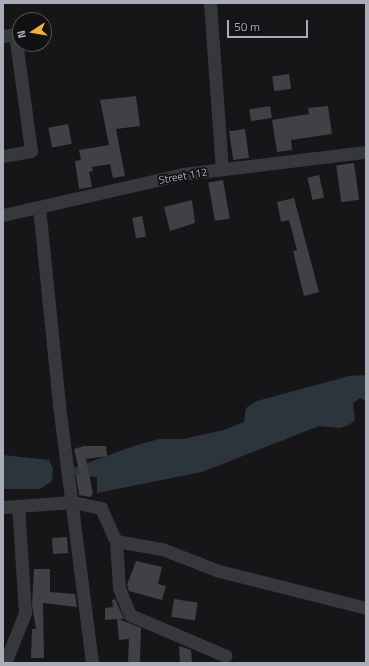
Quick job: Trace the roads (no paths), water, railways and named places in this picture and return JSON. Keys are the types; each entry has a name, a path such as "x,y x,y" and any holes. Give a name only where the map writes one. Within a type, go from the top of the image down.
{"street":[{"path":"210,3 222,169"},
{"path":"3,36 14,34 31,150 3,156"},
{"name":"Street 112","path":"3,215 183,174 366,152"},
{"path":"39,207 59,405 73,502 92,663"},
{"path":"3,507 73,502 101,508 116,541 119,588 130,615 226,656"},
{"path":"5,663 25,613 18,506"},
{"path":"116,541 162,549 225,573 366,608"}]}
